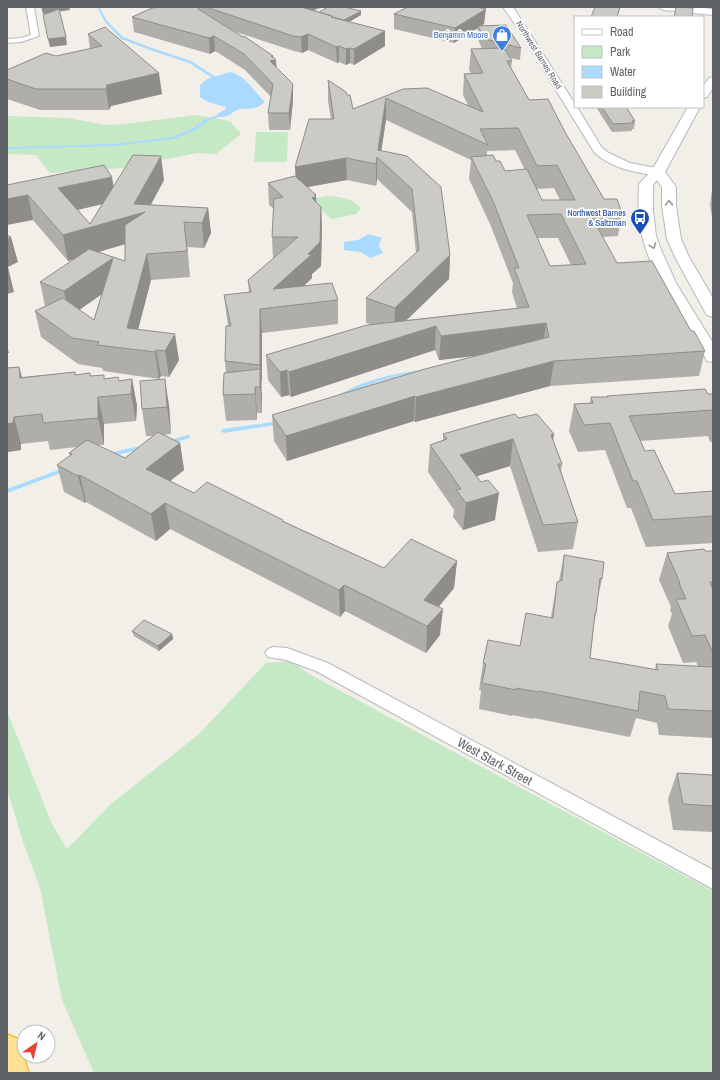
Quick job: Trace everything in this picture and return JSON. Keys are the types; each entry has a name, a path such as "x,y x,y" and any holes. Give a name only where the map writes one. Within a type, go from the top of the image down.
{"highway":[{"path":"7,1050 13,1073"}],"main road":[{"path":"663,7 713,12"},
{"path":"704,93 713,80"},
{"path":"693,108 658,172 646,184 645,206 649,235 659,261 674,291 713,357"},
{"path":"658,172 669,187 669,206 674,239 694,279 713,312"}],"street":[{"path":"7,41 21,40 35,36 30,7"},
{"path":"319,24 303,19 328,7"},
{"name":"Northwest Barnes Road","path":"508,7 524,30 598,150 609,160 616,163 658,172"},
{"name":"West Stark Street","path":"272,653 287,654 322,667 713,880"}],"green space":[{"path":"196,115 230,121 241,134 216,154 197,153 122,168 50,173 36,155 7,154 7,116 68,118 105,125"},
{"path":"256,132 288,132 287,162 254,162"},
{"path":"325,196 339,197 349,200 361,208 356,214 331,219 311,199"},
{"path":"292,661 309,674 713,891 713,1073 94,1073 62,1000 40,888 23,842 7,789 7,711 51,822 67,849 111,804 199,734 266,663"}],"water":[{"path":"230,72 245,80 265,102 256,107 240,109 227,116 220,117 217,114 226,109 226,107 208,102 200,97 200,85 207,79"},
{"path":"369,234 382,238 379,246 383,253 370,258 361,252 344,250 344,242 358,240"}],"building":[{"path":"157,7 199,7 198,9 243,37 244,36 273,56 271,56 276,60 270,61 293,84 289,113 268,113 273,84 244,54 214,36 209,38 132,17"},
{"path":"206,7 301,7 332,16 331,17 385,31 354,49 346,49 339,46 336,47 308,34 301,37 293,36"},
{"path":"328,7 344,7 361,11 344,20 319,12"},
{"path":"408,7 477,7 486,9 455,28 394,14"},
{"path":"595,7 620,7 617,16 591,16"},
{"path":"676,7 693,8 692,16 674,16"},
{"path":"59,9 66,37 48,39 43,15"},
{"path":"506,25 521,48 485,39 478,26"},
{"path":"105,27 159,73 107,85 106,89 36,89 7,79 7,70 46,53 56,56 102,46 88,34"},
{"path":"504,48 512,61 507,61 529,100 548,99 565,132 604,199 617,199 622,213 590,214 617,263 652,261 691,331 694,331 705,351 554,361 416,397 415,396 286,436 272,415 425,369 549,337 546,323 441,336 436,326 289,372 287,370 280,372 266,355 367,325 529,307 514,268 519,268 493,201 471,157 493,155 496,161 500,161 505,171 527,169 542,200 575,200 557,165 537,166 518,128 480,129 488,145 386,98 378,150 407,156 441,187 450,255 395,308 366,298 419,250 412,189 377,157 376,164 346,158 295,167 309,119 334,119 328,80 346,92 347,95 350,95 353,109 403,89 427,88 483,112 464,74 483,73 471,49","holes":["561,214 586,264 550,266 527,215"]},
{"path":"603,108 627,108 635,121 632,121 633,123 613,124"},
{"path":"133,155 161,156 134,204 208,208 202,223 184,222 187,251 147,254 127,328 175,334 165,351 156,350 155,352 97,345 99,342 72,338 35,311 63,298 94,320 113,258 64,291 40,282 89,249 125,261 125,225 145,212 63,235 28,195 7,199 7,185 104,165 112,177 58,188 90,224"},
{"path":"295,176 316,195 314,195 316,197 312,198 321,207 320,242 308,254 311,255 273,289 332,283 338,300 260,309 260,365 225,361 226,326 231,326 224,295 251,292 248,280 298,237 272,237 274,199 283,197 268,183"},
{"path":"19,367 20,378 75,372 75,375 90,373 90,376 104,375 104,379 118,377 119,381 132,379 131,394 98,397 98,418 43,423 42,414 14,417 13,423 7,424 7,368"},
{"path":"260,369 260,387 255,387 255,394 223,395 224,373"},
{"path":"165,379 167,407 142,409 140,381"},
{"path":"705,389 708,394 713,394 713,410 629,416 645,451 654,450 675,494 713,491 713,516 653,520 637,481 633,481 610,423 584,425 574,404 593,403 591,397"},
{"path":"515,414 519,418 537,414 554,434 551,435 562,464 558,464 578,522 543,525 513,439 460,455 481,482 488,480 499,493 466,503 456,490 461,489 430,445 447,439 443,434"},
{"path":"158,432 180,443 146,469 194,493 207,482 283,520 282,521 384,568 411,539 457,561 424,600 443,609 427,626 344,585 339,590 165,503 151,514 80,475 78,476 57,465 72,454 69,453 87,440 125,458"},
{"path":"704,549 705,551 713,551 713,582 710,582 713,590 713,653 705,635 692,636 676,599 686,599 667,553"},
{"path":"564,555 604,562 602,579 600,578 590,658 658,670 656,664 713,667 713,711 668,709 665,696 640,691 638,711 539,691 516,688 516,690 482,683 486,664 483,663 488,640 520,646 526,613 553,618 557,582 562,580"},
{"path":"144,620 172,634 158,646 132,631"},
{"path":"677,773 713,775 713,806 683,804"}],"waterway":[{"path":"98,7 106,21 122,38 190,62 220,81"},
{"path":"7,148 114,145 174,138 197,128 197,126 206,122 204,121 225,114"},
{"path":"340,396 379,380 400,374 421,371"},
{"path":"223,431 280,423"},
{"path":"169,442 188,437"},
{"path":"108,455 145,447"},
{"path":"7,491 64,470"}],"place":[{"name":"Benjamin Moore","path":"502,52"},
{"name":"Northwest Barnes & Saltzman","path":"640,235"}]}
